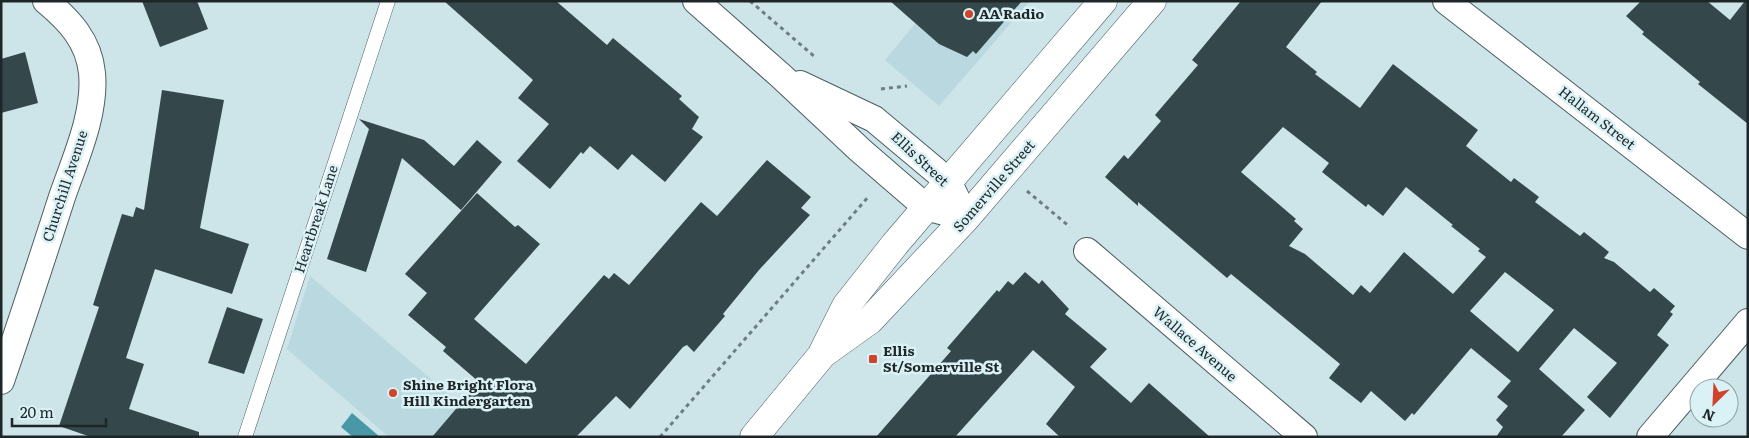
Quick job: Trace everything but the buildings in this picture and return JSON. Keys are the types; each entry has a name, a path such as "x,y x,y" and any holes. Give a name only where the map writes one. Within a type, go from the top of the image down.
{"street":[{"name":"Churchill Avenue","path":"1,382 78,149 92,95 90,60 80,37 73,26 46,1"},
{"name":"Ellis Street","path":"696,1 781,76 860,150 926,207 966,218"},
{"name":"Somerville Street","path":"754,437 821,356 846,306 926,207 1103,1"},
{"name":"Somerville Street","path":"821,356 870,320 966,218 1152,1"},
{"name":"Hallam Street","path":"1446,1 1748,236"},
{"name":"Ellis Street","path":"781,76 874,118 948,181 966,218"},
{"name":"Wallace Avenue","path":"1087,251 1304,437"},
{"path":"1650,437 1748,322"}],"lane":[{"name":"Heartbreak Lane","path":"245,437 388,1"}],"path":[{"path":"750,1 817,60"},
{"path":"880,89 907,86"},
{"path":"1020,186 1066,225 1093,244 1087,251"},
{"path":"660,437 871,195"}],"shaded area":[{"path":"934,1 1030,1 939,106 885,60"},
{"name":"Shine Bright Flora Hill Kindergarten","path":"310,276 499,437 389,437 287,349"}],"water":[{"path":"352,413 380,437 353,437 341,427"}],"place":[{"name":"AA Radio","path":"969,14"},
{"name":"Ellis St/Somerville St","path":"873,359"},
{"name":"Shine Bright Flora Hill Kindergarten","path":"393,393"}]}
